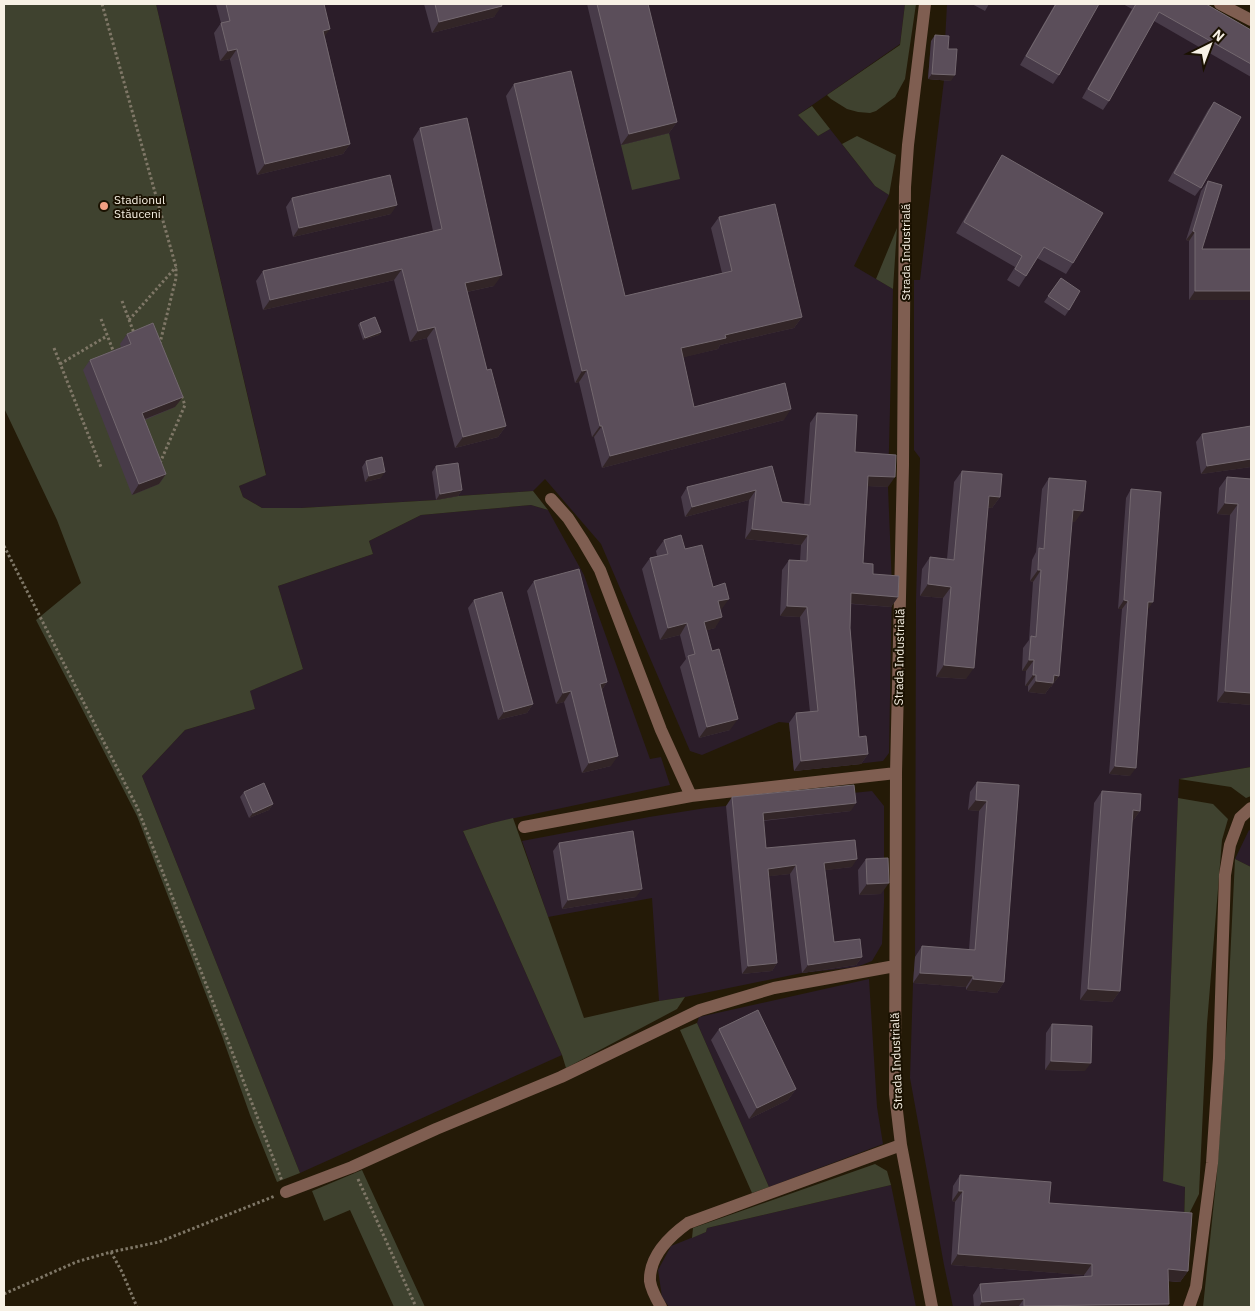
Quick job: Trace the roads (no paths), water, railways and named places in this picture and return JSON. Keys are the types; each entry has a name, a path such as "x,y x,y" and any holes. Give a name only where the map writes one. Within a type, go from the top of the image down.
{"street":[{"name":"Strada Industrială","path":"925,4 908,145 905,187 903,465 896,773 895,1094 901,1145 932,1307"},
{"path":"1220,4 1251,20"},
{"path":"551,499 568,518 600,570 661,730 691,796"},
{"path":"524,827 691,796 896,773"},
{"path":"1190,1307 1196,1287 1212,1163 1219,1058 1225,875 1230,845 1240,818 1251,808"},
{"path":"286,1192 352,1167 436,1129 562,1077 700,1010 774,988 895,966"},
{"path":"661,1307 650,1283 652,1265 658,1253 674,1233 688,1223 901,1145"}],"place":[{"name":"Stadionul Stăuceni","path":"104,206"}]}
